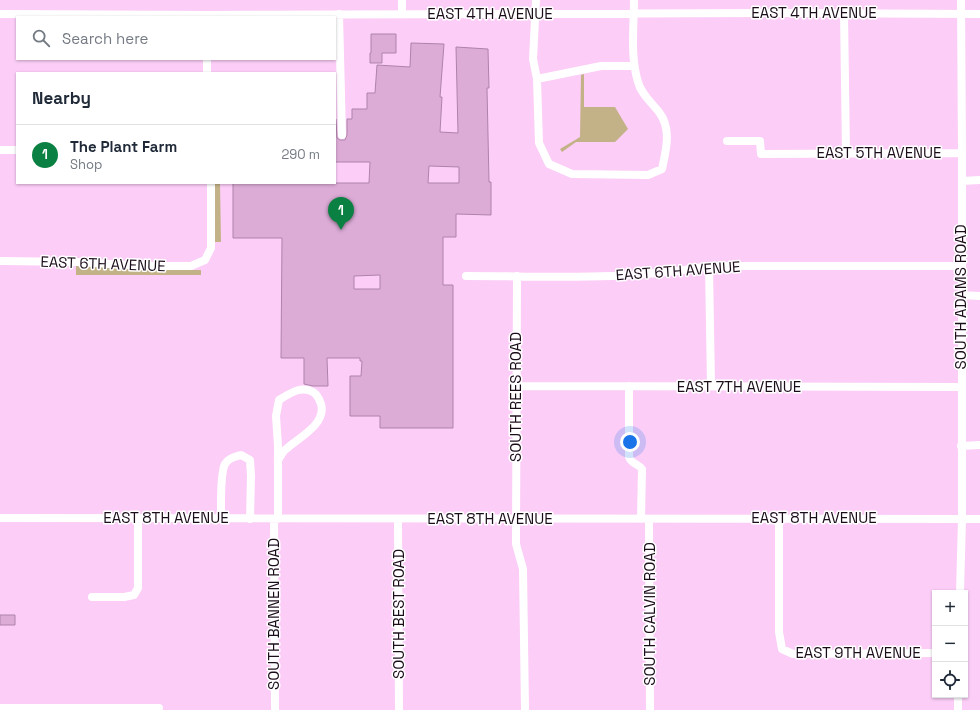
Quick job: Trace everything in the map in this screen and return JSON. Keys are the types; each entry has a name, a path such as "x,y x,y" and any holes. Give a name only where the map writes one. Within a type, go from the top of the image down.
{"street":[{"path":"402,0 402,14"},
{"path":"536,0 533,59 537,79 539,144 549,164 572,174 648,175 662,169 667,145 667,131 660,114 648,100 639,85 634,66 634,0"},
{"name":"SOUTH ADAMS ROAD","path":"960,590 962,519 961,0"},
{"name":"EAST 4TH AVENUE","path":"0,14 208,16 634,13 980,14"},
{"path":"844,13 846,154"},
{"path":"339,14 342,66 342,135"},
{"path":"207,60 207,72"},
{"path":"537,79 601,66 634,66"},
{"name":"EAST 5TH AVENUE","path":"727,141 760,141 760,154 962,153"},
{"path":"0,150 16,150"},
{"path":"962,181 980,180"},
{"name":"EAST 6TH AVENUE","path":"0,261 77,262 142,266 192,266 205,260 211,248 211,184"},
{"path":"710,266 711,386"},
{"name":"EAST 6TH AVENUE","path":"466,276 630,276 684,271 710,266 961,266"},
{"name":"SOUTH REES ROAD","path":"517,276 516,544 523,569 525,710"},
{"path":"961,296 980,296"},
{"name":"EAST 7TH AVENUE","path":"516,386 961,387"},
{"name":"SOUTH CALVIN ROAD","path":"629,386 629,457 632,462 642,469 645,519 650,710"},
{"name":"SOUTH BANNEN ROAD","path":"275,710 276,519 278,460 276,416 279,400 296,390 311,391 318,396 322,407 319,418 312,428 285,450 278,460"},
{"path":"962,446 980,445"},
{"path":"221,519 222,474 225,465 231,458 241,455 250,460 252,476 250,519"},
{"name":"EAST 8TH AVENUE","path":"0,518 980,518"},
{"path":"92,597 124,597 134,595 138,588 138,518"},
{"name":"EAST 9TH AVENUE","path":"778,518 779,632 782,649 793,654 932,653"},
{"name":"SOUTH BEST ROAD","path":"398,519 399,710"},
{"path":"958,698 958,710"},
{"path":"0,708 159,708"}],"shaded area":[{"path":"584,74 584,107 615,107 628,129 615,142 576,142 562,152 560,149 580,137 581,75"},
{"path":"215,184 220,184 221,242 215,242"},
{"path":"76,265 149,270 201,270 201,275 76,275"}],"building":[{"path":"371,34 396,34 396,53 382,53 382,63 370,63"},
{"path":"411,43 444,44 440,97 442,97 440,132 458,133 456,47 488,49 489,88 487,88 491,215 456,214 456,237 443,237 443,285 453,285 453,428 380,428 380,416 350,416 350,376 361,376 362,361 360,361 360,358 327,358 328,386 313,386 304,384 304,358 281,358 282,238 233,238 233,184 369,183 370,162 336,162 336,119 337,138 340,140 345,140 347,135 347,119 352,119 352,109 367,109 367,93 375,93 377,65 410,67","holes":["429,166 459,167 459,183 428,183","380,275 380,289 354,289 354,276"]},
{"path":"0,615 15,615 15,625 0,625"}],"place":[{"name":"The Plant Farm","path":"341,230"}]}
